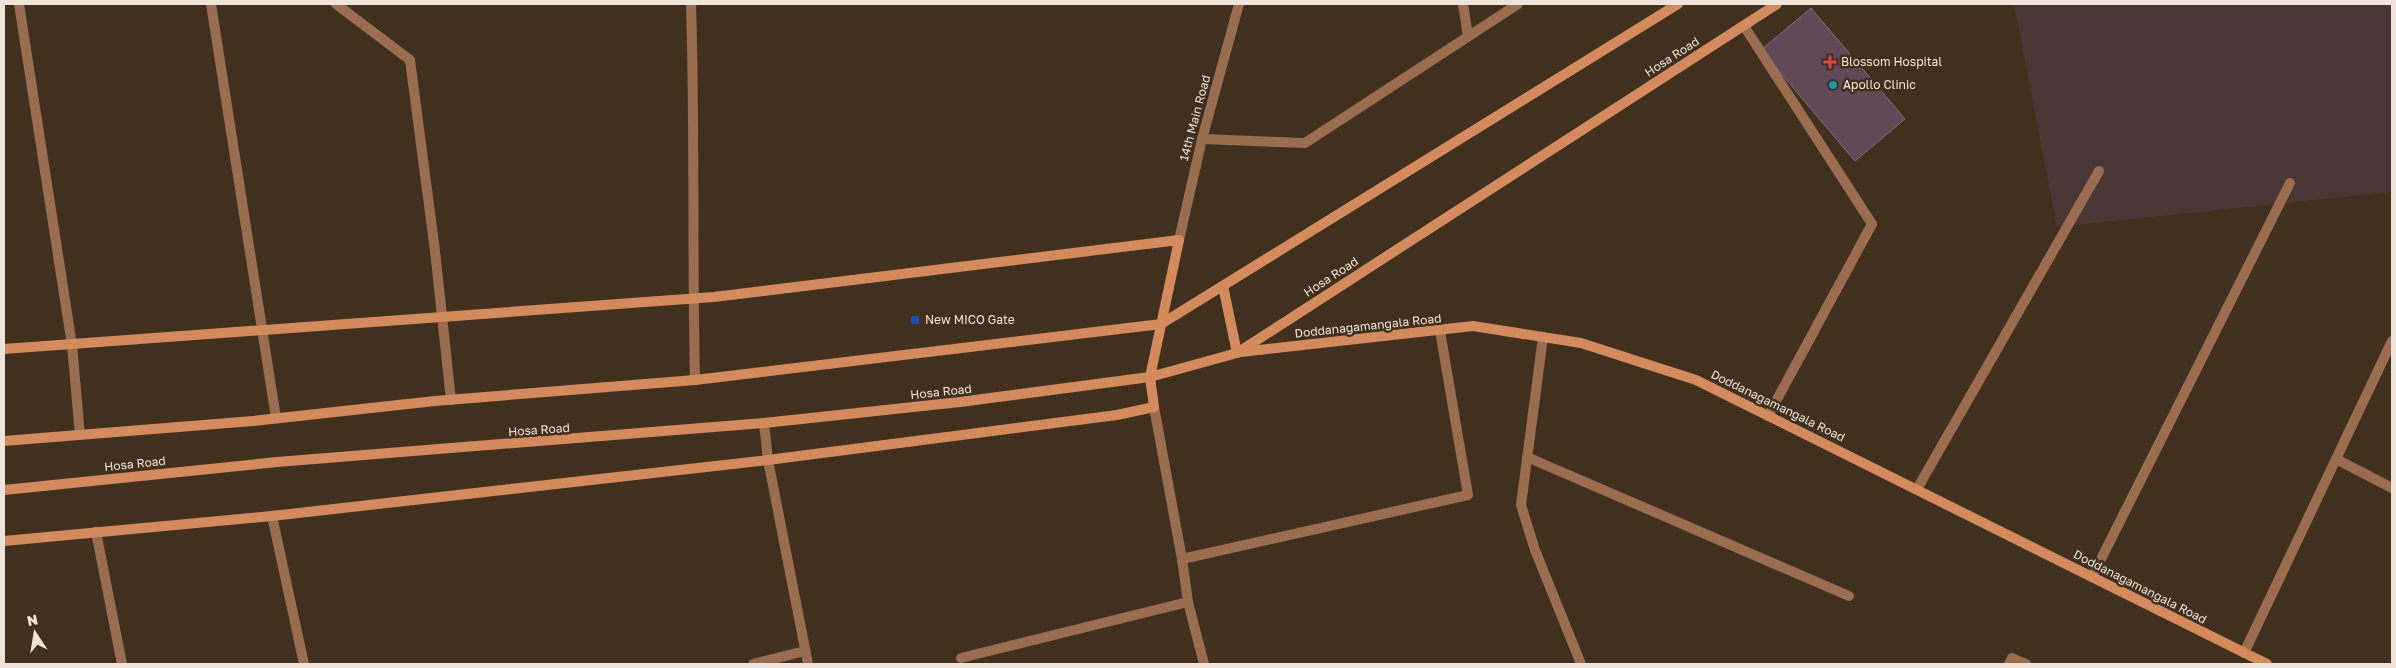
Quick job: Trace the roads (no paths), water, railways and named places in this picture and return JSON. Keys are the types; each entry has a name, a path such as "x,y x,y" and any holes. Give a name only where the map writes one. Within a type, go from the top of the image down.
{"street":[{"path":"19,4 72,345 80,435"},
{"path":"211,4 264,330 276,418"},
{"path":"336,4 410,60 451,400"},
{"path":"691,4 694,96 693,298 695,380"},
{"name":"14th Main Road","path":"1179,240 1202,140 1239,4"},
{"path":"1463,4 1468,36"},
{"path":"1202,140 1305,144 1518,4"},
{"path":"4,441 276,418 451,400 695,380 1161,324 1678,4"},
{"name":"Hosa Road","path":"4,490 277,462 618,437 764,423 1022,395 1150,377 1237,353 1778,4"},
{"path":"1744,26 1872,224 1768,416"},
{"path":"1916,489 2099,171"},
{"path":"2092,577 2290,183"},
{"path":"4,350 724,296 1179,240 1150,377 1188,602 1204,664"},
{"path":"1223,286 1237,353"},
{"name":"Doddanagamangala Road","path":"1237,353 1473,326 1581,343 1696,380 2266,664"},
{"path":"1182,559 1468,494 1440,331"},
{"path":"1544,337 1521,505 1536,550 1581,664"},
{"path":"2244,653 2391,348"},
{"path":"4,541 272,516 768,460 1117,415 1154,408"},
{"path":"764,423 768,460 808,664"},
{"path":"1527,457 1849,596"},
{"path":"2336,459 2392,488"},
{"path":"272,516 304,664"},
{"path":"96,532 122,664"},
{"path":"962,658 1188,602"},
{"path":"753,664 805,651"},
{"path":"2009,664 2012,658 2026,664"}],"place":[{"name":"Blossom Hospital","path":"1830,62"},
{"name":"Apollo Clinic","path":"1833,85"},
{"name":"New MICO Gate","path":"915,320"}]}
